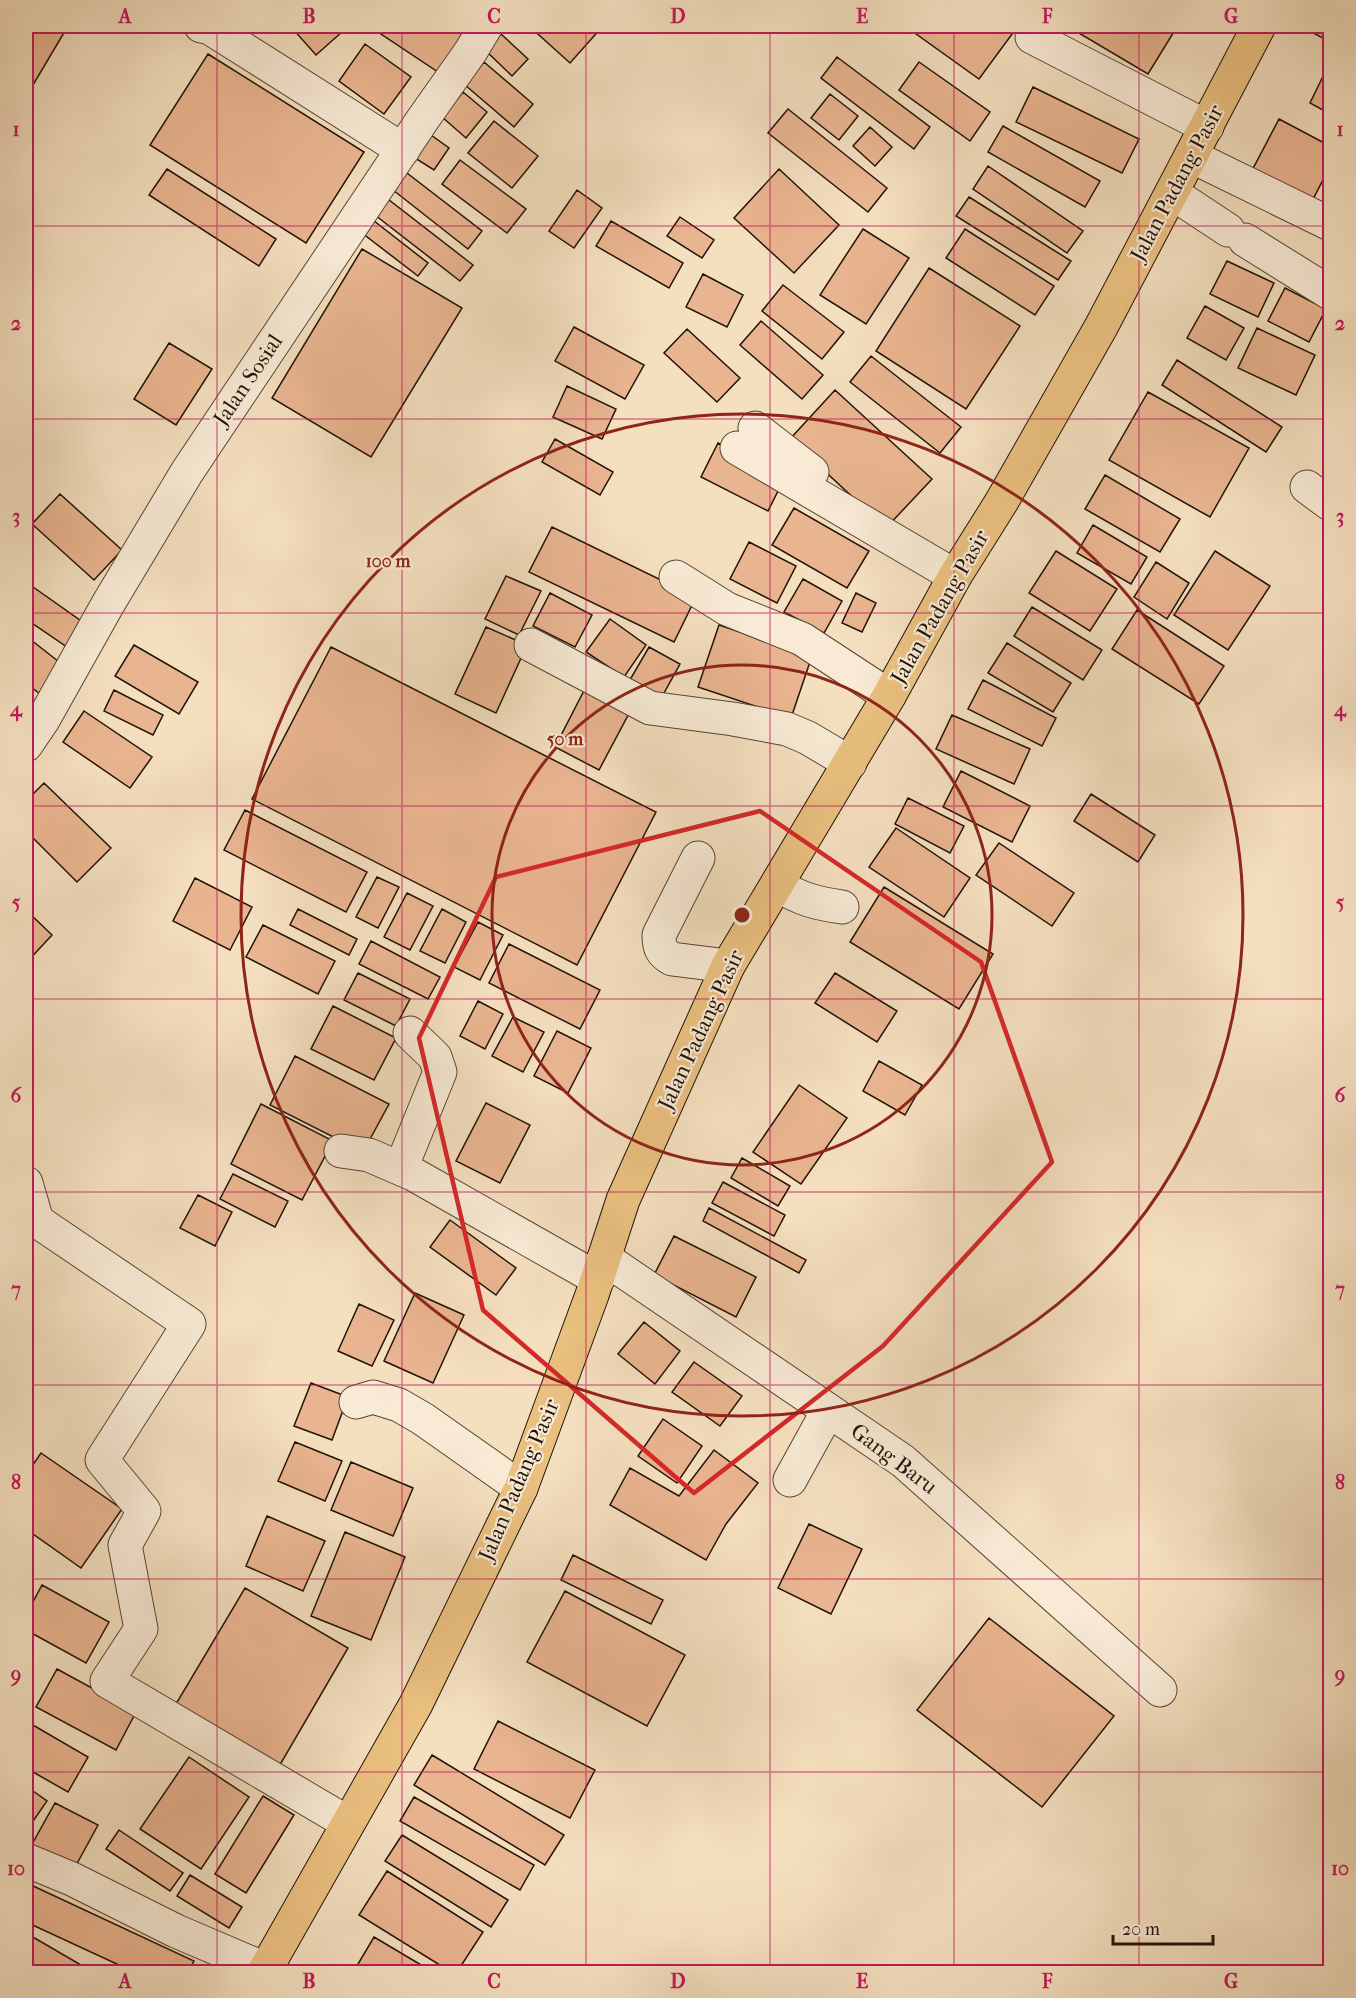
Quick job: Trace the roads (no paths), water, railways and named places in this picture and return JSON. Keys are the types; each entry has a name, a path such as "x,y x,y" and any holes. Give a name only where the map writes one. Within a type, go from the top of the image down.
{"highway":[{"name":"Jalan Padang Pasir","path":"264,1971 416,1704 521,1488 601,1268 623,1200 728,966 850,763 955,576 1002,501 1101,327 1259,26"}],"street":[{"path":"201,26 210,28 403,150"},
{"name":"Jalan Sosial","path":"31,724 108,604 187,472 486,26"},
{"path":"1032,37 1207,127"},
{"path":"1191,156 1330,224"},
{"path":"1172,194 1330,293"},
{"path":"746,438 813,472 804,488 955,576"},
{"path":"676,577 727,609 802,639 889,696"},
{"path":"531,645 650,708 734,719 787,729 808,738 850,763"},
{"path":"698,858 658,935 659,947 664,955 672,959 728,966"},
{"path":"777,885 799,898 842,907"},
{"path":"401,1168 440,1072 435,1057 410,1033"},
{"name":"Gang Baru","path":"341,1150 369,1155 401,1168 601,1268 828,1411 903,1461 1160,1690"},
{"path":"26,1183 37,1221 189,1324 102,1460 144,1510 125,1545 141,1629 107,1681 348,1823"},
{"path":"356,1402 373,1397 399,1405 423,1419 521,1488"},
{"path":"790,1480 828,1411"},
{"path":"26,1860 72,1879 176,1931 264,1971"}]}
